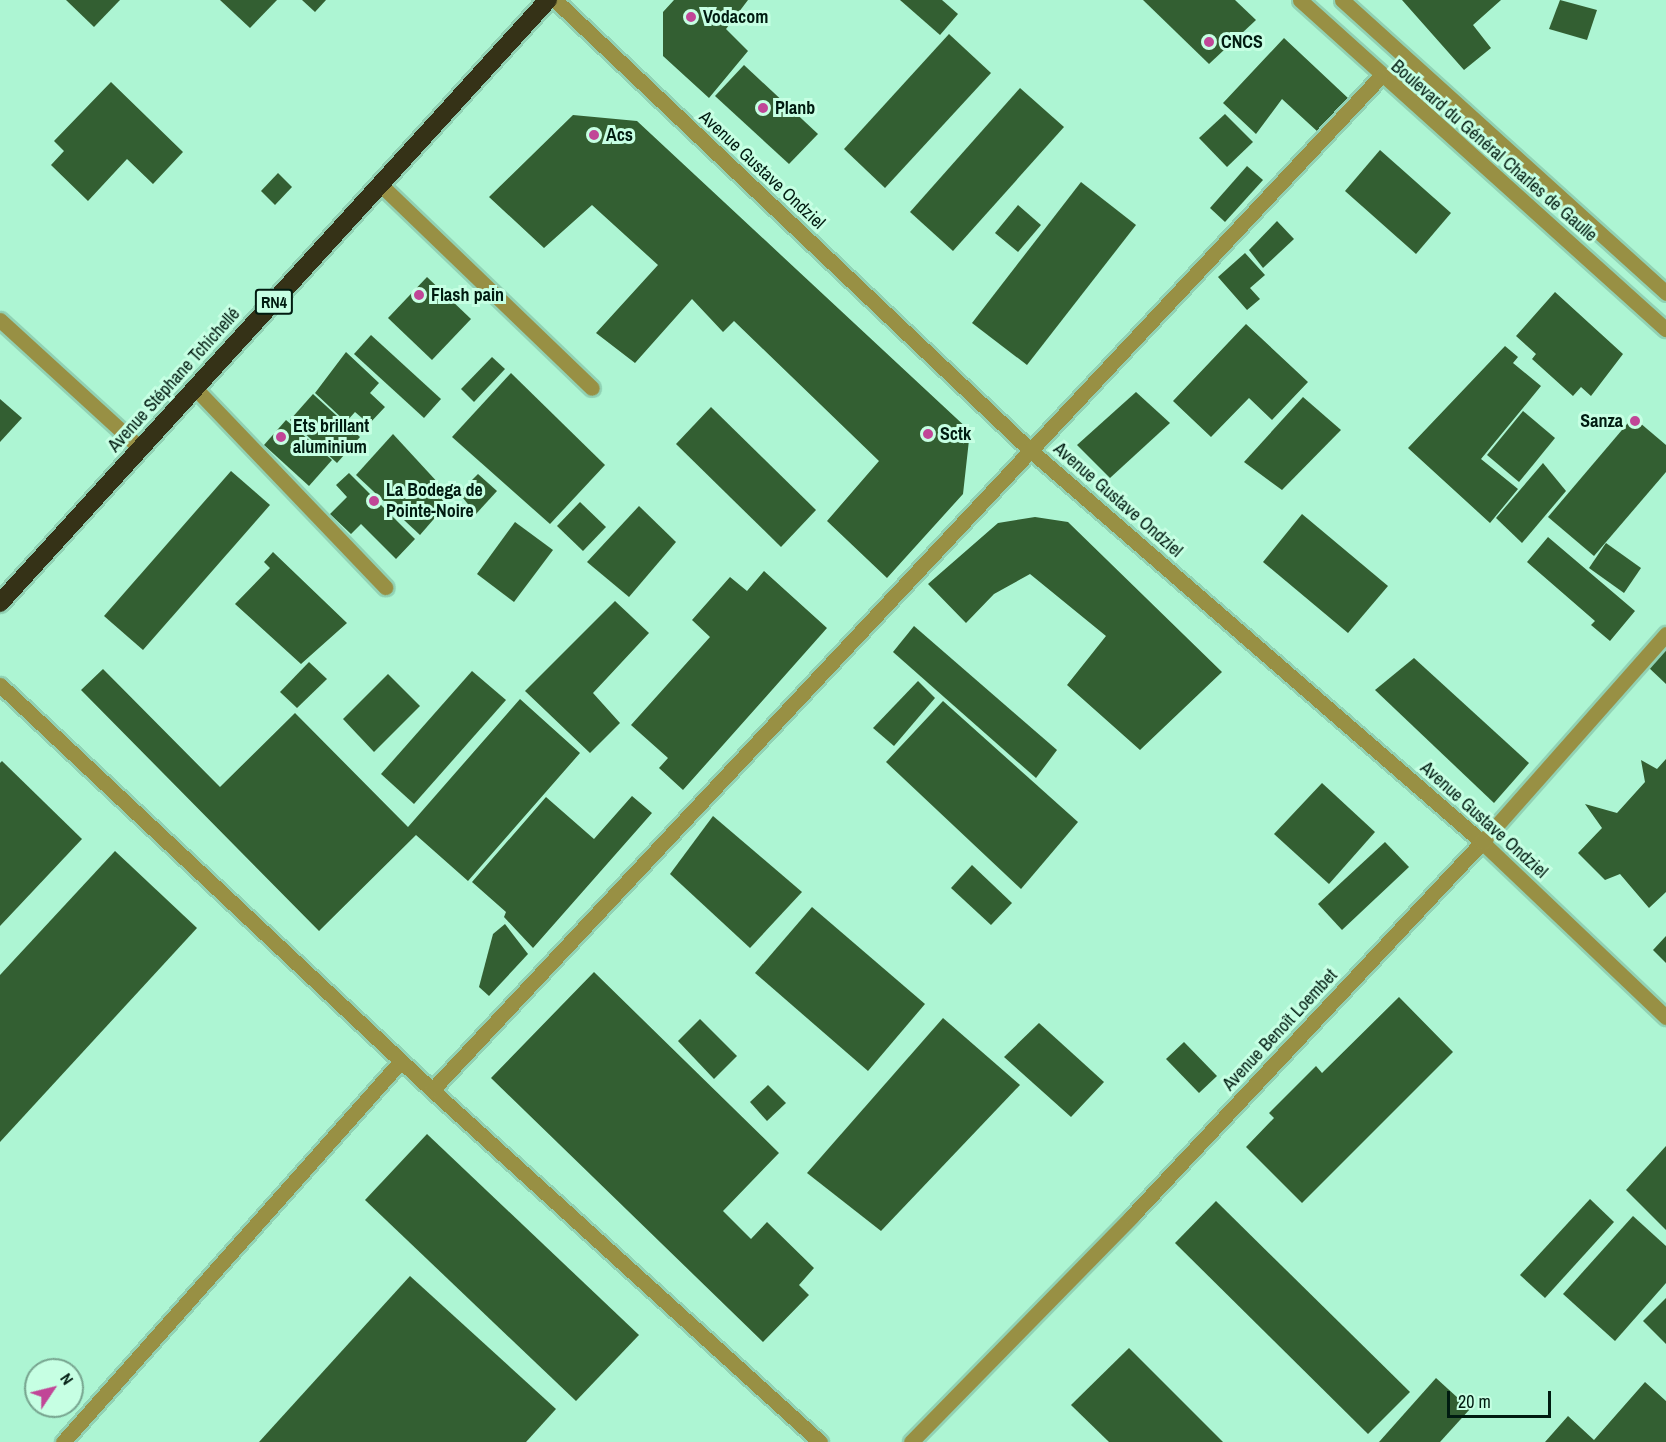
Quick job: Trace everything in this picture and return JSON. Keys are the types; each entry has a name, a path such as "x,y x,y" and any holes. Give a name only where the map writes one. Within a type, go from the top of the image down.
{"highway":[{"name":"Avenue Stéphane Tchichellé","path":"0,603 194,387 382,186 548,0"}],"street":[{"name":"Avenue Gustave Ondziel","path":"555,0 1030,450 1482,842 1666,1017"},
{"name":"Boulevard du Général Charles de Gaulle","path":"1300,0 1380,77 1666,329"},
{"name":"Boulevard du Général Charles de Gaulle","path":"1342,0 1666,293"},
{"path":"432,1090 1380,77"},
{"path":"382,186 592,388"},
{"path":"0,320 140,448"},
{"path":"194,387 385,587"},
{"name":"Avenue Benoît Loembet","path":"911,1442 1131,1217 1482,842 1666,634"},
{"path":"0,685 432,1090 820,1442"},
{"path":"63,1442 401,1061"}],"building":[{"path":"66,0 120,0 94,27"},
{"path":"220,0 277,0 250,28"},
{"path":"302,0 326,0 315,12"},
{"path":"674,0 748,0 726,29 748,51 709,98 663,56 663,12"},
{"path":"900,0 942,0 958,14 940,35"},
{"name":"CNCS","path":"1143,0 1235,0 1256,20 1209,64"},
{"path":"1402,0 1501,0 1473,25 1491,48 1464,70"},
{"path":"1560,0 1597,10 1587,40 1549,29"},
{"path":"949,34 991,73 885,188 844,149"},
{"path":"1284,38 1349,99 1318,132 1282,99 1256,134 1223,103"},
{"path":"744,65 818,134 789,164 715,96"},
{"path":"111,82 183,152 153,184 127,159 88,201 51,165 64,151 54,141"},
{"path":"1020,88 1064,127 953,251 910,212"},
{"path":"1225,114 1253,142 1227,167 1199,138"},
{"path":"573,115 637,121 970,431 963,494 887,578 827,521 879,461 734,321 723,332 692,299 635,363 596,333 658,265 592,205 544,248 489,197"},
{"path":"1380,150 1451,213 1416,254 1345,191"},
{"path":"1247,166 1263,180 1225,222 1210,208"},
{"path":"278,173 292,187 275,205 261,191"},
{"path":"1081,182 1136,225 1027,365 972,323"},
{"path":"1018,205 1041,225 1018,252 995,233"},
{"path":"1277,221 1294,239 1263,268 1249,250"},
{"path":"1245,253 1265,275 1250,288 1260,299 1247,310 1218,277"},
{"path":"427,277 471,319 432,360 388,318"},
{"path":"1555,292 1623,354 1591,396 1581,387 1573,396 1532,359 1536,354 1516,336"},
{"path":"1246,324 1308,382 1272,420 1249,398 1211,437 1173,401"},
{"path":"371,335 441,399 424,418 354,354"},
{"path":"1505,346 1518,357 1513,363 1541,386 1481,459 1518,489 1490,523 1408,448"},
{"path":"346,352 379,383 370,393 385,407 369,424 355,412 346,422 315,393"},
{"path":"492,357 505,369 474,402 461,389"},
{"path":"511,373 605,465 550,524 452,437"},
{"path":"1136,392 1170,423 1110,478 1077,445"},
{"path":"313,394 360,437 337,463 290,420"},
{"path":"1303,397 1341,430 1282,490 1244,462"},
{"path":"0,399 22,418 0,442"},
{"path":"711,407 816,510 781,547 676,444"},
{"path":"1523,411 1555,438 1519,482 1487,455"},
{"path":"1633,417 1666,445 1666,472 1594,556 1548,517"},
{"path":"286,420 332,460 309,486 264,445"},
{"path":"393,434 452,498 420,535 356,475"},
{"path":"1543,463 1566,491 1522,543 1496,518"},
{"path":"231,471 270,505 143,650 104,616"},
{"path":"349,473 415,539 396,559 361,524 351,534 330,514 347,497 336,485"},
{"path":"478,474 497,491 476,514 459,493"},
{"path":"580,502 606,527 583,551 557,526"},
{"path":"639,506 676,542 629,597 587,562"},
{"path":"1302,514 1388,586 1348,633 1263,562"},
{"path":"1035,517 1068,522 1222,672 1140,750 1067,685 1106,636 1030,574 994,594 966,623 928,584 998,523"},
{"path":"515,522 553,550 514,602 477,574"},
{"path":"1548,537 1635,611 1610,641 1591,625 1595,621 1527,562"},
{"path":"1606,543 1641,568 1624,593 1589,568"},
{"path":"273,552 347,623 301,664 235,604 270,568 264,562"},
{"path":"764,571 827,628 683,790 659,768 668,758 631,725 710,637 692,620 730,577 747,591"},
{"path":"615,601 649,633 593,693 620,723 590,753 525,691"},
{"path":"914,626 1057,750 1036,778 893,652"},
{"path":"1666,646 1666,684 1647,666"},
{"path":"1414,658 1529,763 1494,803 1375,690"},
{"path":"309,662 327,679 297,708 280,692"},
{"path":"103,669 220,787 295,713 408,827 520,699 580,753 468,881 416,835 319,931 81,690"},
{"path":"472,671 506,700 414,804 381,774"},
{"path":"388,674 420,706 374,752 343,719"},
{"path":"918,681 935,698 894,746 873,728"},
{"path":"943,701 1078,822 1021,889 886,762"},
{"path":"1666,759 1666,892 1649,908 1620,874 1605,880 1578,853 1602,828 1585,804 1617,813 1645,782 1641,760 1657,769"},
{"path":"2,761 82,839 0,926 0,763"},
{"path":"1322,783 1375,832 1329,884 1274,834"},
{"path":"632,796 652,813 533,948 504,917 506,912 472,882 546,797 594,839"},
{"path":"713,816 802,892 750,948 670,874"},
{"path":"1385,842 1409,867 1342,930 1318,904"},
{"path":"115,851 197,928 0,1142 0,975"},
{"path":"972,865 1012,903 991,925 951,888"},
{"path":"812,907 925,1004 868,1071 755,973"},
{"path":"505,924 528,954 489,996 479,987 493,934"},
{"path":"1666,936 1666,963 1653,950"},
{"path":"594,972 779,1153 723,1211 751,1239 767,1222 814,1268 799,1285 809,1295 763,1342 491,1078"},
{"path":"1399,997 1453,1052 1302,1203 1246,1147 1274,1118 1269,1113 1316,1066 1322,1073"},
{"path":"943,1018 1020,1085 881,1231 807,1173"},
{"path":"700,1019 737,1056 714,1079 678,1041"},
{"path":"1039,1023 1104,1082 1071,1117 1004,1057"},
{"path":"1184,1042 1217,1076 1199,1093 1166,1059"},
{"path":"768,1085 786,1103 767,1121 750,1102"},
{"path":"427,1134 639,1335 576,1401 365,1200"},
{"path":"1666,1146 1666,1230 1626,1190"},
{"path":"1590,1199 1614,1222 1545,1298 1520,1275"},
{"path":"1216,1201 1410,1392 1368,1434 1175,1243"},
{"path":"1633,1216 1666,1246 1666,1283 1615,1341 1563,1294"},
{"path":"410,1276 556,1409 526,1442 259,1442"},
{"path":"1666,1298 1666,1344 1643,1321"},
{"path":"1129,1348 1223,1442 1109,1442 1071,1405"},
{"path":"1436,1378 1470,1409 1440,1442 1379,1442"},
{"path":"1645,1382 1666,1401 1666,1442 1545,1442 1568,1416 1594,1440"}],"place":[{"name":"Vodacom","path":"691,17"},
{"name":"CNCS","path":"1209,42"},
{"name":"Planb","path":"763,108"},
{"name":"Acs","path":"594,135"},
{"name":"Flash pain","path":"419,295"},
{"name":"Sanza","path":"1635,421"},
{"name":"Sctk","path":"928,434"},
{"name":"Ets brillant aluminium","path":"281,437"},
{"name":"La Bodega de Pointe-Noire","path":"374,501"}]}
